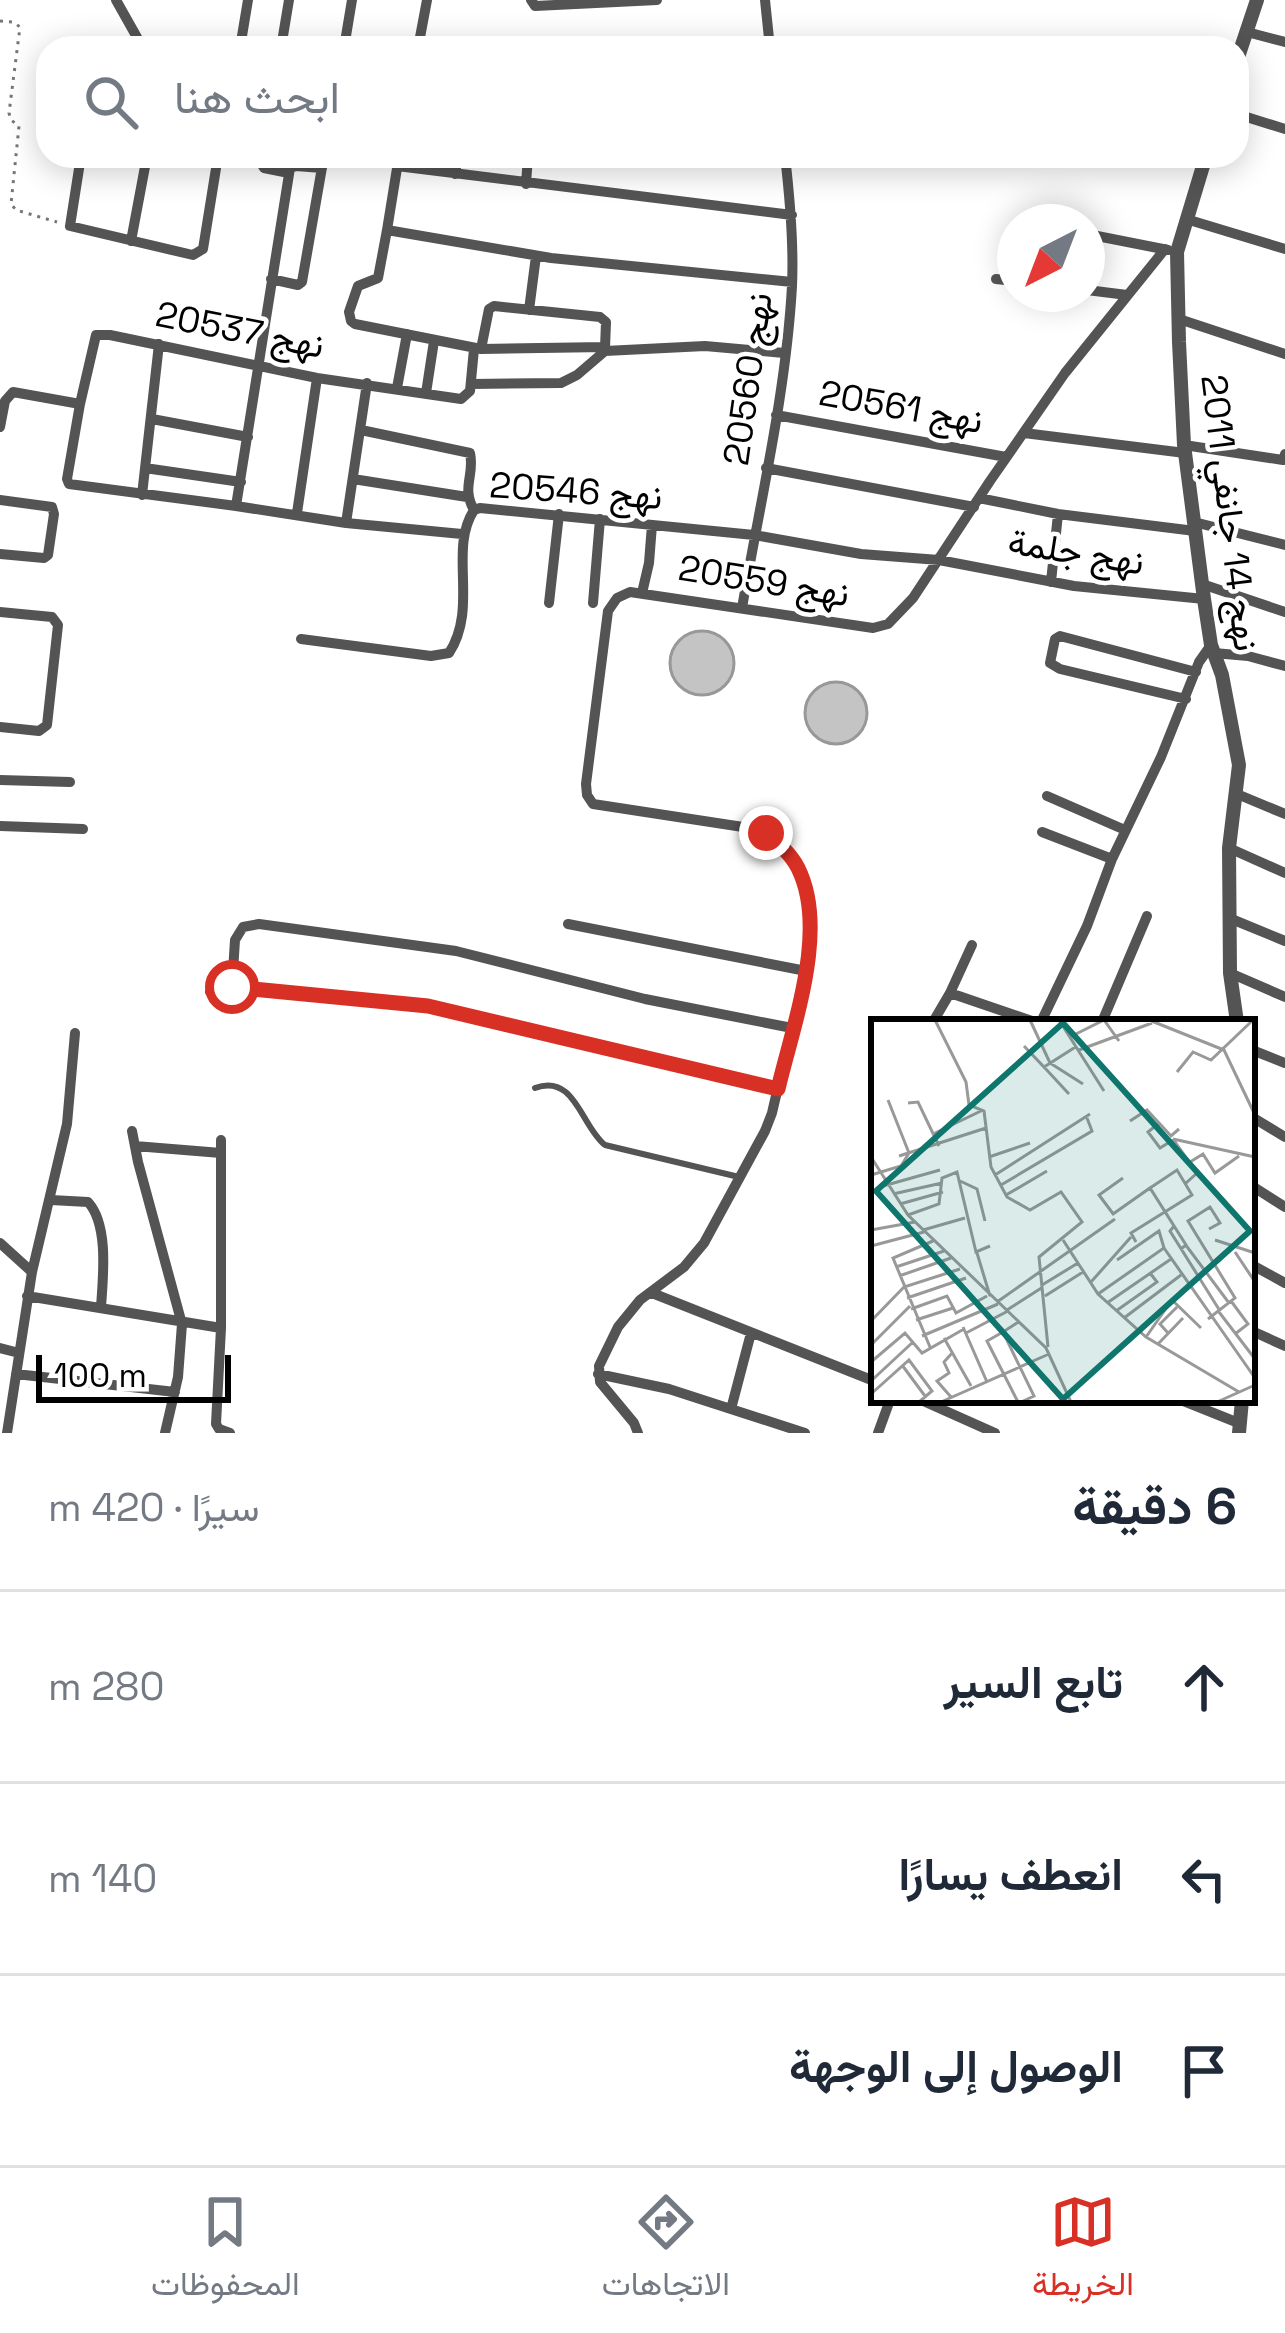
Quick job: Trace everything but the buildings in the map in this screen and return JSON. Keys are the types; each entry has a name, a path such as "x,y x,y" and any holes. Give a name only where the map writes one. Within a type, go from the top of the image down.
{"street":[{"path":"116,0 136,36"},
{"path":"242,36 248,0"},
{"path":"283,36 290,0"},
{"path":"346,36 352,0"},
{"path":"420,36 427,0"},
{"path":"533,3 656,0"},
{"path":"765,0 769,36"},
{"path":"1245,36 1257,0"},
{"path":"1246,32 1285,42"},
{"path":"1249,118 1285,129"},
{"path":"79,168 70,226 193,255 203,249 216,168"},
{"path":"131,241 145,168"},
{"path":"264,168 290,173"},
{"path":"236,506 292,168"},
{"path":"271,279 298,285 304,276 322,168"},
{"path":"397,168 378,278 358,286 350,316 356,324 478,349 704,346 784,353"},
{"path":"429,168 792,215"},
{"path":"455,174 456,168"},
{"path":"526,184 527,168"},
{"name":"نهج 20560","path":"742,608 766,468 780,416 792,282 792,215 785,168"},
{"name":"نهج 14 جانفي 2011","path":"1201,168 1171,250 1194,526 1212,649 1222,675 1239,765 1229,848 1230,973 1237,1019"},
{"path":"1186,219 1285,249"},
{"path":"387,230 536,256 792,282"},
{"path":"1105,237 1171,250"},
{"name":"نهج 20561","path":"888,624 913,598 1082,350 1171,250"},
{"path":"529,310 536,256"},
{"path":"1105,292 1127,295"},
{"path":"434,341 426,393 460,399 469,394 471,384 478,349 490,308 603,318 606,322 605,349 578,375 561,383 471,384"},
{"path":"1180,319 1285,355"},
{"name":"نهج 20537","path":"80,404 94,340 100,334 317,378 426,393"},
{"path":"398,388 407,334"},
{"path":"142,495 159,344"},
{"path":"297,513 317,378"},
{"path":"346,523 361,430 363,383"},
{"path":"0,427 4,401 13,392 80,404 69,484 346,523 462,534"},
{"name":"نهج 20561","path":"780,416 1006,457"},
{"path":"152,419 248,437"},
{"path":"361,430 470,453 466,496 473,510"},
{"path":"1024,433 1284,458"},
{"path":"145,468 241,482"},
{"path":"766,468 1058,514 1194,526 1285,544"},
{"path":"353,478 466,496"},
{"path":"0,500 54,510 48,555 0,554"},
{"name":"نهج 20546","path":"301,639 431,656 449,653 465,601 462,534 473,510 480,508 939,560"},
{"path":"549,602 559,514"},
{"path":"1051,582 1058,514"},
{"path":"593,602 600,519"},
{"path":"638,1433 598,1374 618,1328 640,1300 684,1267 704,1244 765,1131 806,971 812,923 797,865 766,833 593,804 587,795 608,611 617,598 636,592 649,563 652,525"},
{"name":"نهج جلمة","path":"939,560 1051,582 1206,590 1285,612"},
{"name":"نهج 20559","path":"636,592 873,628 888,624"},
{"path":"0,612 52,617 58,625 47,725 39,731 0,727"},
{"path":"1186,699 1060,669 1050,663 1055,639 1060,636 1196,672"},
{"path":"1040,1019 1087,926 1196,672 1212,649 1285,665"},
{"path":"0,780 70,782"},
{"path":"1238,794 1285,814"},
{"path":"1047,796 1125,830"},
{"path":"0,826 83,829"},
{"path":"1042,832 1112,860"},
{"path":"1229,848 1285,873"},
{"path":"1103,1019 1147,916"},
{"path":"1229,918 1285,941"},
{"path":"232,987 235,940 243,927 259,924 456,951 646,999 792,1028"},
{"path":"568,924 806,971"},
{"path":"935,1019 972,945"},
{"path":"1230,973 1285,997"},
{"path":"210,992 232,987 428,1006 778,1089"},
{"path":"950,993 1029,1019"},
{"path":"8,1433 27,1296 67,1124 75,1034"},
{"path":"1255,1051 1285,1064"},
{"path":"1255,1120 1285,1137"},
{"path":"132,1131 182,1324 165,1433"},
{"path":"135,1146 221,1147 216,1424 230,1433"},
{"path":"1255,1188 1285,1207"},
{"path":"51,1199 88,1202 95,1210 104,1260 101,1307"},
{"path":"0,1243 32,1271"},
{"path":"1255,1267 1285,1283"},
{"path":"652,1293 871,1380"},
{"path":"27,1296 221,1328"},
{"path":"1255,1332 1285,1346"},
{"path":"731,1409 751,1333"},
{"path":"0,1348 19,1353"},
{"path":"16,1374 175,1392"},
{"path":"598,1374 669,1389 805,1433"},
{"path":"878,1433 889,1403"},
{"path":"928,1403 994,1433"},
{"path":"1187,1403 1240,1429"}],"lane":[{"path":"535,1088 544,1084 566,1090 592,1133 605,1144 740,1177"}],"path":[{"path":"0,20 20,27 9,113 19,126 10,204 70,226"}],"route":[{"path":"232,987 428,1006 778,1089 812,923 797,865 766,833"}]}
